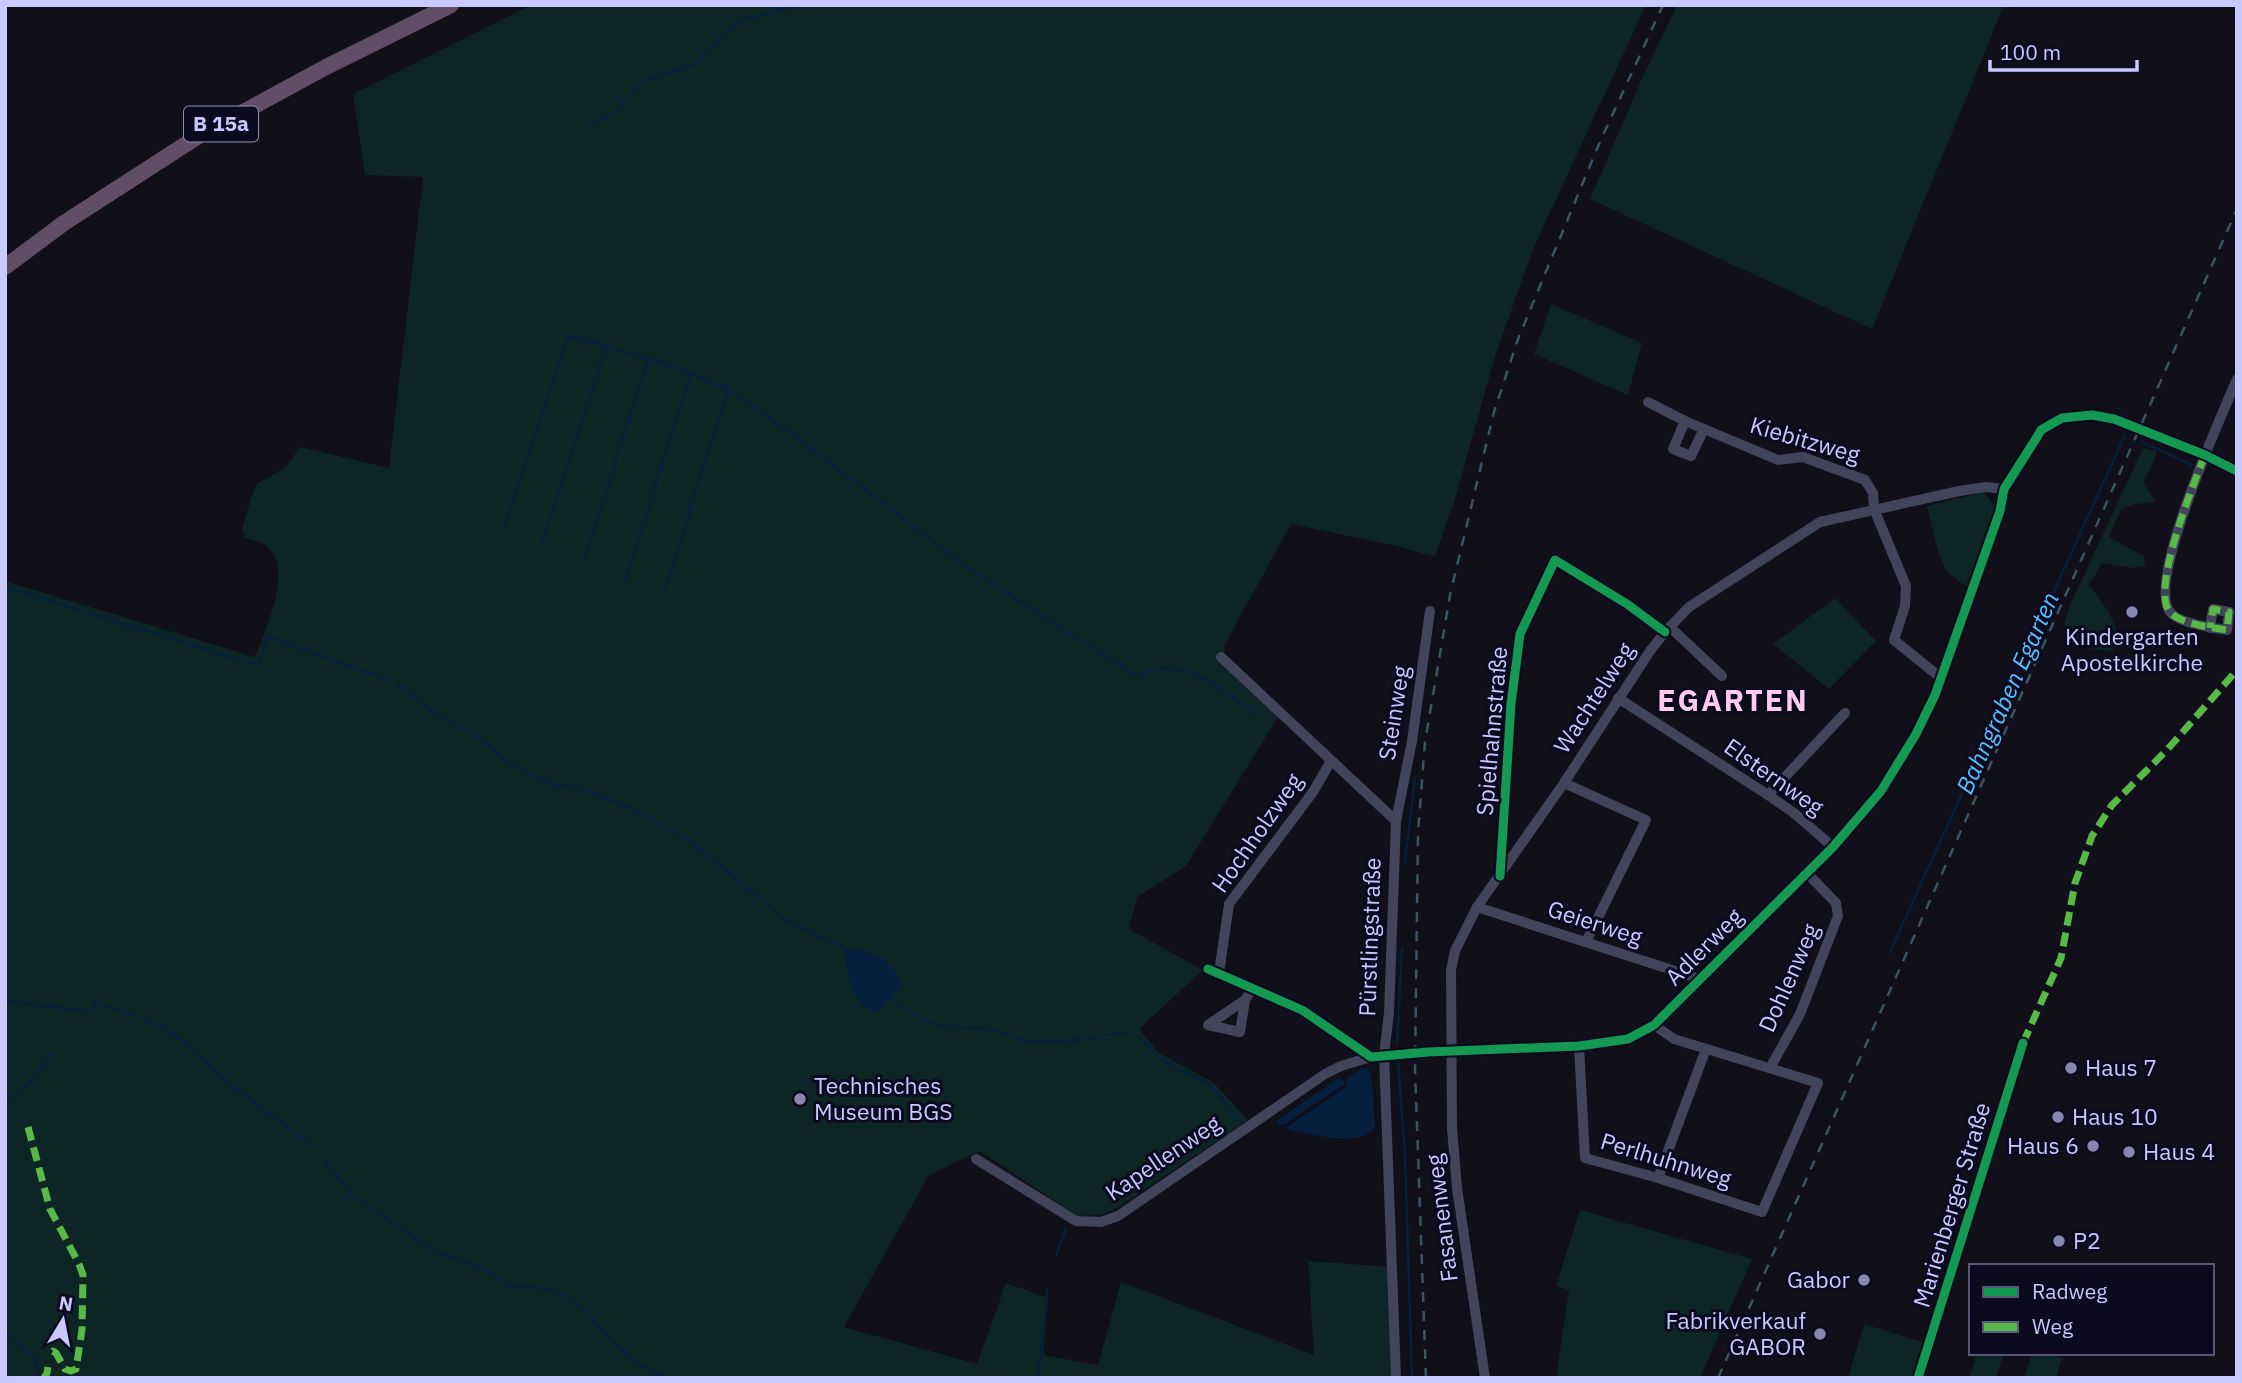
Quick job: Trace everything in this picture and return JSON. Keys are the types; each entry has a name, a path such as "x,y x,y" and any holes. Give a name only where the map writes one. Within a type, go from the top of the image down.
{"highway":[{"name":"B 15a","path":"5,267 64,223 197,137 326,67 451,5"}],"street":[{"path":"2210,628 2178,618 2170,612 2164,602 2164,592 2169,559 2205,456 2237,379"},
{"name":"Kiebitzweg","path":"1648,402 1685,421 1777,460 1803,457 1865,480 1873,493 1874,509"},
{"name":"Adlerweg","path":"1371,1057 1579,1046 1628,1039 1654,1025 1833,847 1881,791 1931,704 2000,511 2004,489 2041,430 2062,418 2092,415 2114,419 2237,471"},
{"path":"1685,421 1673,449 1691,456 1704,429"},
{"name":"Wachtelweg","path":"1450,1052 1451,971 1454,951 1477,907 1667,629 1689,607 1820,522 1959,491 1986,487 2004,489"},
{"path":"1874,509 1906,586 1905,606 1894,640 1942,676"},
{"name":"Spielhahnstraße","path":"1500,876 1511,704 1520,634 1555,560 1667,629"},
{"name":"Steinweg","path":"1396,821 1412,741 1430,611"},
{"path":"1667,629 1722,677"},
{"path":"1221,657 1396,821"},
{"name":"Elsternweg","path":"1618,698 1794,813 1833,847"},
{"path":"1768,795 1844,713"},
{"name":"Hochholzweg","path":"1219,974 1228,904 1313,792 1331,761"},
{"path":"1564,783 1646,820 1586,942"},
{"name":"Pürstlingstraße","path":"1396,821 1389,1013 1384,1055 1396,1378"},
{"name":"Dohlenweg","path":"1770,1068 1800,1014 1838,916 1836,903 1806,872"},
{"name":"Geierweg","path":"1477,907 1700,979"},
{"path":"1208,969 1302,1010 1371,1057"},
{"path":"1245,1000 1253,988"},
{"path":"1654,1025 1674,1039 1770,1068"},
{"name":"Marienberger Straße","path":"1918,1378 2023,1043"},
{"name":"Perlhuhnweg","path":"1579,1046 1585,1158 1658,1178 1762,1212 1818,1083 1770,1068"},
{"path":"1658,1178 1706,1049"},
{"name":"Fasanenweg","path":"1450,1052 1457,1188 1485,1378"},
{"name":"Kapellenweg","path":"976,1159 1076,1222 1101,1222 1118,1216 1303,1087 1341,1066 1371,1057"}],"green space":[{"path":"531,5 1646,5 1534,247 1496,353 1455,499 1435,557 1397,546 1291,524 1224,646 1224,667 1278,717 1186,866 1137,897 1129,929 1203,970 1139,1029 1159,1053 1213,1082 1248,1120 1114,1210 1099,1215 1077,1216 980,1151 929,1175 844,1327 977,1364 1006,1283 1046,1297 1044,1355 1098,1365 1121,1282 1314,1355 1308,1261 1392,1267 1396,1378 5,1378 5,581 255,657 271,616 278,583 278,568 274,556 266,546 245,538 242,529 257,484 286,467 300,447 389,468 423,177 365,175 353,94","holes":["845,948 864,950 904,984 875,1013 857,997 851,984"]},
{"path":"1677,5 2004,5 1872,329 1590,199"},
{"path":"1551,304 1642,343 1628,395 1534,354"},
{"path":"2143,448 2156,451 2156,457 2143,483 2156,502 2135,504 2121,510 2109,537 2144,556 2145,566 2134,568 2102,563 2089,585 2109,612 2118,635 2112,652 2076,646 2064,624 2070,605"},
{"path":"1984,492 1996,508 1969,589 1946,571 1937,548 1927,506"},
{"path":"1835,598 1876,641 1829,689 1773,644"},
{"path":"1580,1210 1752,1259 1700,1378 1556,1378 1569,1290 1556,1286"},
{"path":"1864,1324 1925,1343 1913,1378 1848,1378"},
{"path":"1976,1355 2003,1355 1996,1378 1969,1378"},
{"path":"2031,1355 2062,1358 2056,1378 2024,1378"}],"water":[{"path":"1399,663 1410,666 1410,681 1399,681 1391,673"},
{"path":"845,948 874,953 887,961 904,985 875,1013 857,997 851,983"},
{"path":"1368,1068 1372,1077 1375,1128 1367,1134 1332,1138 1285,1128 1346,1087 1347,1078 1360,1069"},
{"path":"1338,1078 1345,1084 1284,1125 1276,1124 1279,1119"}],"waterway":[{"path":"590,126 614,113 643,81 694,64 738,21 809,5"},
{"path":"503,528 568,335 666,364 728,389 791,433 968,568 1134,674"},
{"path":"541,544 606,346"},
{"path":"583,561 649,359"},
{"path":"625,579 691,376"},
{"path":"664,593 728,389"},
{"name":"Bahngraben Egarten","path":"1890,952 2125,435"},
{"path":"2142,442 2192,465"},
{"path":"5,587 246,662"},
{"path":"266,641 269,637 388,680"},
{"path":"249,663 259,664 265,645"},
{"path":"1139,677 1167,668 1194,674 1233,697 1254,714"},
{"path":"397,683 436,714 483,740 503,759 534,777 581,789 626,806 688,839 787,921 845,948"},
{"path":"1405,862 1415,779"},
{"path":"1397,1043 1402,948"},
{"path":"890,999 939,1026 991,1029 1025,1041 1083,1040"},
{"path":"5,1001 93,1012 95,1002 133,1015"},
{"path":"142,1018 170,1030 225,1080 310,1144"},
{"path":"1090,1039 1127,1034"},
{"path":"1140,1038 1168,1063 1209,1085 1241,1122"},
{"path":"8,1100 24,1089 52,1053"},
{"path":"1398,1062 1405,1156 1412,1378"},
{"path":"323,1159 353,1196 436,1252 483,1269 509,1286 556,1291 581,1307 610,1339 641,1366 667,1378"},
{"path":"1056,1256 1066,1228"},
{"path":"1038,1378 1047,1289"},
{"path":"5,1334 36,1359 38,1378"}],"railway":[{"path":"1426,1378 1415,1069 1418,833 1425,742 1450,595 1494,412 1518,339 1599,144 1663,5"},
{"path":"1718,1378 2237,209"}],"marked path":[{"path":"2205,455 2169,560 2165,600 2174,616 2188,622 2196,624 2205,626 2213,628 2227,630 2229,612 2213,609 2210,628"},
{"path":"2023,1043 2061,958 2075,883 2092,836 2112,805 2167,750 2237,670"},
{"path":"28,1127 50,1209 83,1275 82,1330 76,1369 65,1369 53,1351 49,1355"},
{"path":"44,1378 48,1367"}],"cycle path":[{"path":"1208,969 1302,1010 1371,1057 1579,1046 1628,1039 1654,1025 1833,847 1881,791 1916,734 1935,695 2000,511 2004,489 2041,430 2062,418 2092,415 2114,419 2205,455 2237,471"},
{"path":"1500,876 1511,704 1520,634 1555,560 1627,604 1665,632"},
{"path":"1918,1378 2023,1043"}],"place":[{"name":"Kindergarten Apostelkirche","path":"2132,612"},
{"name":"Haus 7","path":"2071,1068"},
{"name":"Technisches Museum BGS","path":"800,1099"},
{"name":"Haus 10","path":"2058,1117"},
{"name":"Haus 6","path":"2093,1146"},
{"name":"Haus 4","path":"2129,1152"},
{"name":"P2","path":"2059,1241"},
{"name":"Gabor","path":"1864,1280"},
{"name":"Fabrikverkauf GABOR","path":"1820,1334"}],"district":[{"name":"EGARTEN","path":"1733,701"}]}
